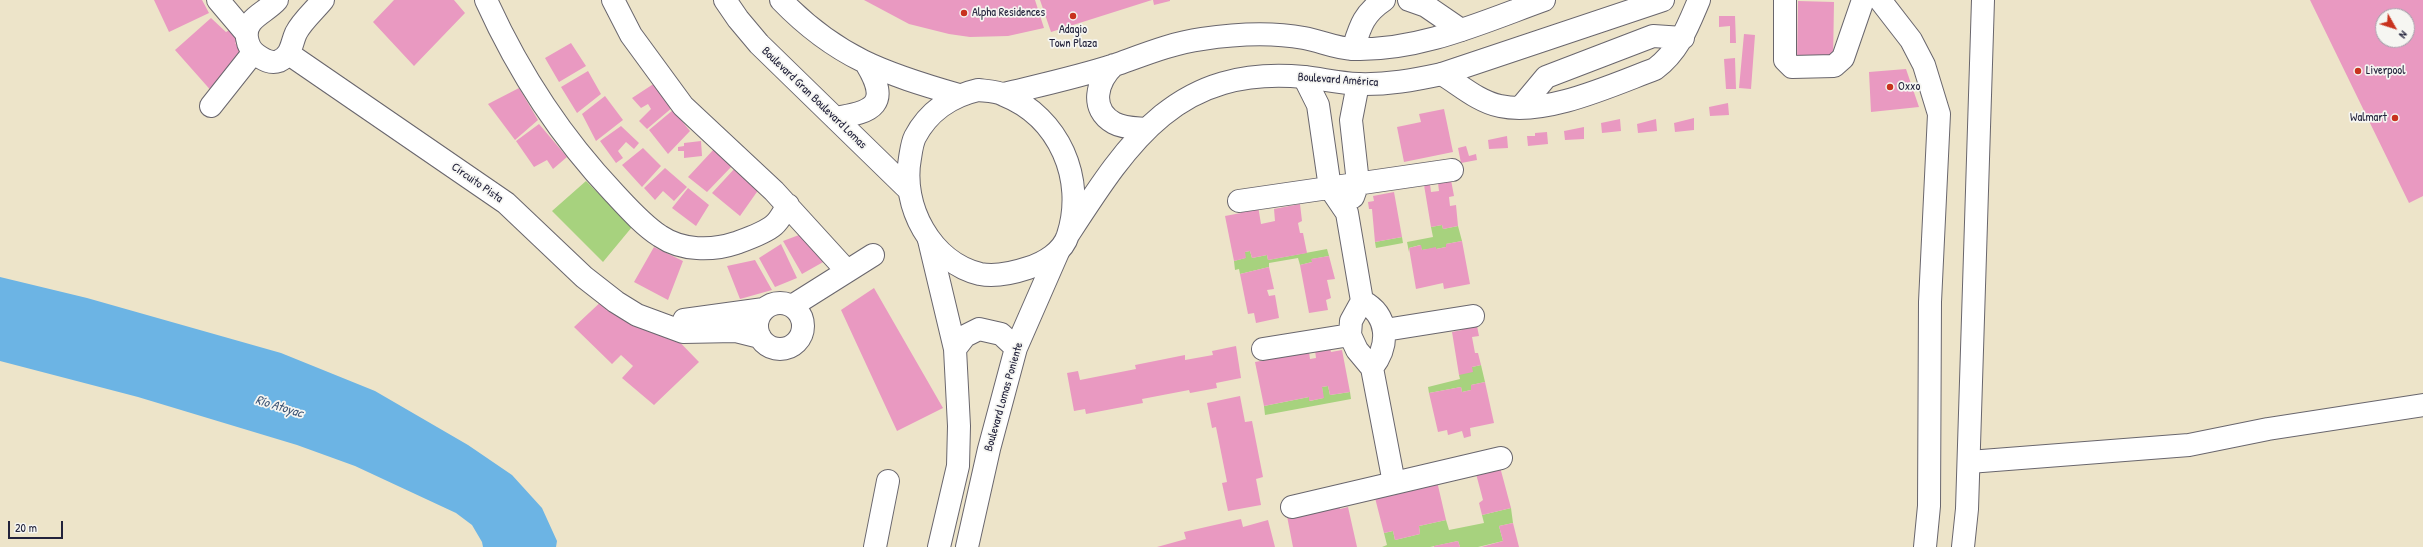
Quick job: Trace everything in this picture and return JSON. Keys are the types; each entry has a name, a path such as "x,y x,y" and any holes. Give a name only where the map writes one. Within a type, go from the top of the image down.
{"street":[{"path":"218,0 265,61 270,62 279,60 289,54 296,33 324,0"},
{"path":"212,106 250,43 248,24 254,17 268,10 277,0"},
{"path":"486,0 534,90 556,125 604,183 642,221 661,237 694,248 725,246 747,239 774,225 788,205"},
{"path":"613,0 631,35 683,106 788,205 847,271"},
{"name":"Boulevard Gran Boulevard Lomas","path":"725,0 738,20 759,44 909,190"},
{"path":"781,0 803,24 830,43 867,65 900,78 959,94"},
{"path":"1409,0 1426,6 1460,30"},
{"path":"1004,94 1061,81 1163,48 1201,39 1258,34 1304,38 1353,49 1408,44 1460,30 1544,0"},
{"name":"Boulevard América","path":"1063,244 1106,176 1145,130 1171,107 1195,94 1222,84 1266,77 1304,77 1358,84 1407,81 1442,74 1663,0"},
{"path":"1442,74 1477,96 1500,106 1538,107 1563,102 1655,68 1668,60 1683,38 1699,0"},
{"path":"1785,0 1785,60 1792,67 1834,66 1839,63 1843,58 1863,0"},
{"path":"1880,0 1911,40 1924,65 1939,114 1930,302 1929,506 1925,547"},
{"path":"1963,547 1969,462 1983,0"},
{"path":"1353,49 1361,23 1374,3"},
{"path":"1521,107 1546,77 1652,36 1683,38"},
{"name":"Circuito Pista","path":"289,54 506,203 584,277 616,302 655,322 683,332 736,331 760,337"},
{"path":"835,118 862,113 871,108 876,99 878,88 867,65"},
{"path":"1114,65 1107,72 1100,86 1097,96 1100,109 1105,116 1115,124 1145,130"},
{"path":"1304,77 1318,105 1330,188 1347,213 1362,301 1351,321 1350,335 1356,350 1372,368 1394,483"},
{"path":"1347,213 1358,184 1351,120 1358,84"},
{"path":"929,240 946,256 966,268 981,274 998,275 1036,265 1063,244 1072,208 1072,177 1061,143 1048,125 1028,108 1004,94 978,90 959,94 926,120 914,139 909,164 909,190 914,208 929,240 955,349 960,426 958,466 939,547"},
{"path":"1321,120 1351,120"},
{"path":"1239,201 1452,170"},
{"name":"Boulevard Lomas Poniente","path":"967,547 989,449 1016,348 1063,244"},
{"path":"792,306 873,255"},
{"path":"1362,301 1372,306 1378,313 1385,330 1384,348 1380,358 1372,368"},
{"path":"655,322 764,309 777,303 792,306 801,317 802,332 798,339 786,348 771,347 760,337 757,323 764,309"},
{"path":"1385,330 1473,316"},
{"path":"955,349 965,336 979,329 1001,334 1016,348"},
{"path":"1263,349 1350,335"},
{"path":"1969,462 2189,445 2268,429 2423,405"},
{"path":"1292,507 1501,458"},
{"path":"875,547 888,481"}],"green space":[{"path":"586,181 632,227 603,262 552,211"},
{"path":"1442,225 1443,229 1458,226 1462,241 1446,244 1446,247 1436,249 1422,250 1420,245 1409,248 1409,252 1407,242 1433,237 1431,227"},
{"path":"1402,237 1403,243 1376,248 1375,242"},
{"path":"1327,249 1329,256 1312,259 1312,262 1300,265 1298,258 1269,263 1269,267 1240,274 1239,269 1235,270 1234,261 1245,258 1245,252 1250,251 1252,258 1267,255 1268,260"},
{"path":"1481,365 1485,382 1471,385 1471,390 1462,392 1461,387 1429,393 1428,387 1460,379 1459,375 1472,367"},
{"path":"1328,386 1330,395 1350,392 1351,399 1265,415 1264,406 1309,397 1310,401 1323,398 1322,387"},
{"path":"1511,508 1513,523 1499,526 1503,541 1478,547 1460,547 1458,541 1430,547 1382,547 1387,545 1384,533 1393,531 1395,540 1420,534 1419,526 1446,520 1449,530 1484,523 1482,515"}],"water":[{"name":"Río Atoyac","path":"0,277 87,298 281,353 375,391 468,445 512,475 542,508 557,541 556,547 483,547 482,542 472,525 456,513 355,466 297,445 138,397 0,361"}],"building":[{"path":"154,0 202,0 209,13 169,32"},
{"path":"394,0 454,0 465,13 414,66 373,22"},
{"name":"Alpha Residences","path":"864,0 1035,0 1044,28 1008,36 970,37 949,34 909,24"},
{"name":"Adagio Town Plaza","path":"1040,0 1152,0 1051,32"},
{"path":"1153,0 1170,0 1170,1 1154,5"},
{"name":"Walmart","path":"2310,0 2423,0 2423,196 2409,203"},
{"path":"1798,1 1834,2 1833,62 1797,61"},
{"path":"1719,16 1735,16 1736,43 1730,43 1730,26 1719,27"},
{"path":"211,18 226,32 235,27 243,36 235,43 248,54 214,94 175,50"},
{"path":"1744,34 1755,35 1751,89 1739,88"},
{"path":"571,43 586,66 559,82 545,58"},
{"path":"1735,58 1736,89 1726,89 1724,59"},
{"path":"1906,69 1919,107 1871,112 1869,72"},
{"path":"588,71 601,94 577,113 561,87"},
{"path":"655,83 673,107 647,129 639,121 651,109 648,104 641,108 632,98"},
{"path":"519,88 538,120 515,140 488,104"},
{"path":"605,96 623,120 596,141 582,114"},
{"path":"1728,103 1729,115 1710,116 1709,107"},
{"path":"1444,109 1453,152 1404,162 1397,127 1421,122 1419,114"},
{"path":"673,110 690,131 668,154 649,130"},
{"path":"1694,118 1694,130 1675,132 1674,123"},
{"path":"1620,119 1621,131 1602,133 1601,123"},
{"path":"1656,119 1657,131 1638,133 1637,124"},
{"path":"539,124 567,157 553,169 547,160 534,167 516,141"},
{"path":"621,126 639,143 634,149 626,142 618,151 623,158 616,163 600,141"},
{"path":"1584,127 1584,139 1565,140 1564,131"},
{"path":"1547,132 1548,144 1528,146 1527,136 1535,136 1535,133"},
{"path":"1507,136 1508,148 1489,149 1488,140"},
{"path":"701,141 702,156 684,158 684,151 678,151 678,147 684,146 684,143"},
{"path":"1466,146 1469,156 1476,154 1477,160 1461,163 1458,148"},
{"path":"643,148 661,166 642,187 622,165"},
{"path":"715,148 733,165 707,192 688,177"},
{"path":"736,167 759,189 740,216 712,193"},
{"path":"665,168 687,187 674,201 663,191 655,200 644,188"},
{"path":"1451,180 1454,196 1449,197 1450,206 1456,205 1458,226 1443,229 1442,225 1431,227 1424,185 1430,184 1431,192 1439,191 1438,183"},
{"path":"688,188 709,205 696,226 672,208"},
{"path":"1394,192 1402,237 1375,242 1372,209 1369,209 1368,202 1374,201 1373,196"},
{"path":"1300,204 1302,221 1298,223 1300,233 1303,233 1307,253 1268,260 1267,255 1252,258 1250,251 1245,252 1246,258 1234,261 1225,216 1241,213 1240,209 1258,206 1261,224 1275,221 1274,209"},
{"path":"807,232 825,261 802,274 783,241"},
{"path":"1462,241 1470,284 1444,289 1443,283 1416,289 1409,248 1421,245 1422,250 1436,247 1436,249 1446,247 1446,244"},
{"path":"781,244 797,278 775,287 759,258"},
{"path":"654,247 683,261 668,300 634,282"},
{"path":"1329,256 1335,279 1327,280 1331,298 1326,300 1328,310 1309,313 1300,265 1312,262 1311,259"},
{"path":"755,260 772,290 740,299 727,266"},
{"path":"1269,267 1274,289 1267,290 1269,296 1275,295 1279,318 1256,323 1254,313 1248,314 1240,274"},
{"path":"874,288 943,408 897,431 841,310"},
{"path":"605,298 668,330 699,362 654,405 622,378 633,366 621,355 612,364 574,327"},
{"path":"1476,321 1479,336 1472,337 1475,353 1478,353 1481,365 1472,367 1473,372 1459,375 1452,332 1462,330 1461,323"},
{"path":"1236,346 1241,378 1216,383 1217,388 1190,393 1189,390 1142,399 1143,403 1086,414 1085,409 1074,411 1067,373 1078,371 1080,380 1136,369 1135,365 1185,355 1185,360 1213,355 1212,351"},
{"path":"1330,348 1331,352 1342,350 1350,392 1330,395 1328,386 1322,387 1324,398 1309,401 1309,397 1264,406 1255,362 1309,352 1310,359 1316,358 1315,350"},
{"path":"1485,382 1494,423 1470,428 1471,436 1464,438 1462,431 1448,435 1447,430 1438,432 1429,393 1461,387 1462,392 1471,390 1471,385"},
{"path":"1240,396 1245,422 1252,421 1263,477 1256,479 1261,505 1228,511 1222,483 1227,482 1216,427 1212,428 1207,403"},
{"path":"1500,467 1511,508 1482,515 1479,503 1483,500 1475,470"},
{"path":"1436,477 1446,520 1419,526 1420,534 1395,540 1393,531 1384,533 1374,494 1408,483 1410,491 1423,488 1421,481"},
{"path":"1339,501 1340,509 1348,507 1357,547 1293,547 1286,511"},
{"path":"1241,519 1243,527 1268,520 1275,547 1157,547 1186,539 1184,532"},
{"path":"1513,523 1519,547 1481,547 1503,541 1499,526"},
{"path":"1458,541 1460,547 1434,547 1434,546"}],"place":[{"name":"Alpha Residences","path":"964,13"},
{"name":"Adagio Town Plaza","path":"1073,16"},
{"name":"Liverpool","path":"2358,71"},
{"name":"Oxxo","path":"1890,87"},
{"name":"Walmart","path":"2395,118"}]}
